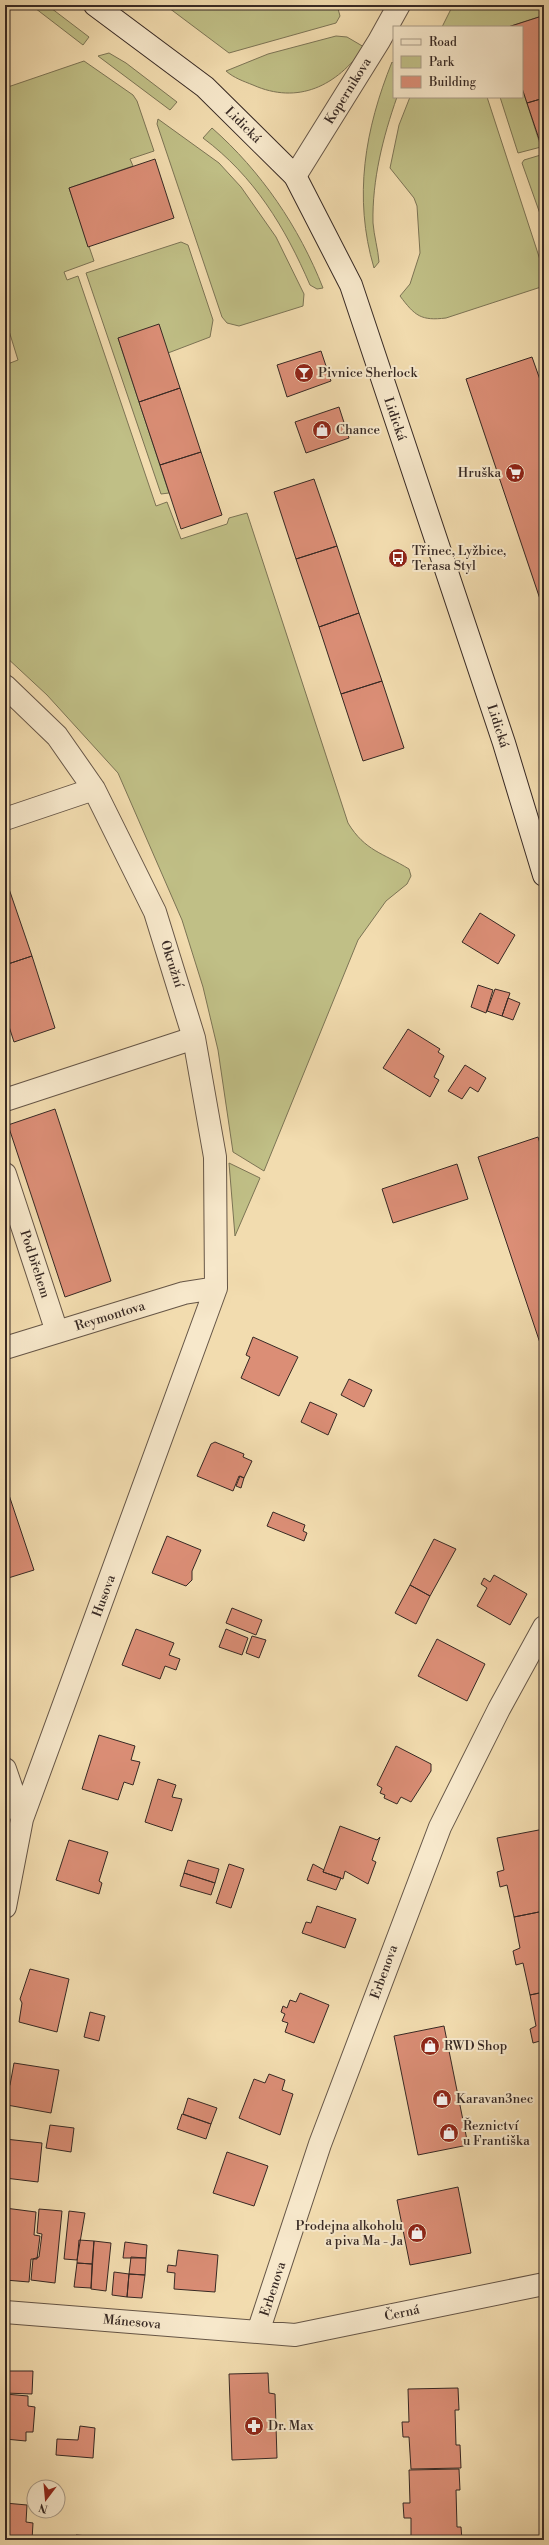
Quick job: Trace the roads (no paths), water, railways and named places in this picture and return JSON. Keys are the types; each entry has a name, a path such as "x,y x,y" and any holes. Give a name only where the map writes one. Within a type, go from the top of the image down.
{"street":[{"name":"Lidická","path":"95,5 205,87 295,176 351,286 504,743 540,842 544,874"},
{"name":"Kopernikova","path":"295,176 380,41 399,5"},
{"name":"Okružní","path":"5,686 57,736 94,789 155,912 194,1038 215,1157 216,1288"},
{"path":"5,819 94,789"},
{"path":"5,1100 194,1038"},
{"name":"Pod břehem","path":"5,1174 58,1332"},
{"name":"Reymontova","path":"5,1348 184,1294 216,1288"},
{"name":"Husova","path":"5,1907 22,1819 216,1288"},
{"name":"Erbenova","path":"258,2332 320,2144 440,1827 499,1709 544,1627"},
{"path":"5,1768 22,1819"},
{"name":"Černá","path":"258,2332 295,2335 544,2284"},
{"name":"Mánesova","path":"5,2312 258,2332"}],"place":[{"name":"Pivnice Sherlock","path":"304,373"},
{"name":"Chance","path":"322,430"},
{"name":"Hruška","path":"515,473"},
{"name":"Třinec, Lyžbice, Terasa Styl","path":"398,558"},
{"name":"RWD Shop","path":"430,2046"},
{"name":"Karavan3nec","path":"442,2099"},
{"name":"Řeznictví u Františka","path":"449,2133"},
{"name":"Prodejna alkoholu a piva Ma - Ja","path":"417,2233"},
{"name":"Dr. Max","path":"254,2426"}]}
